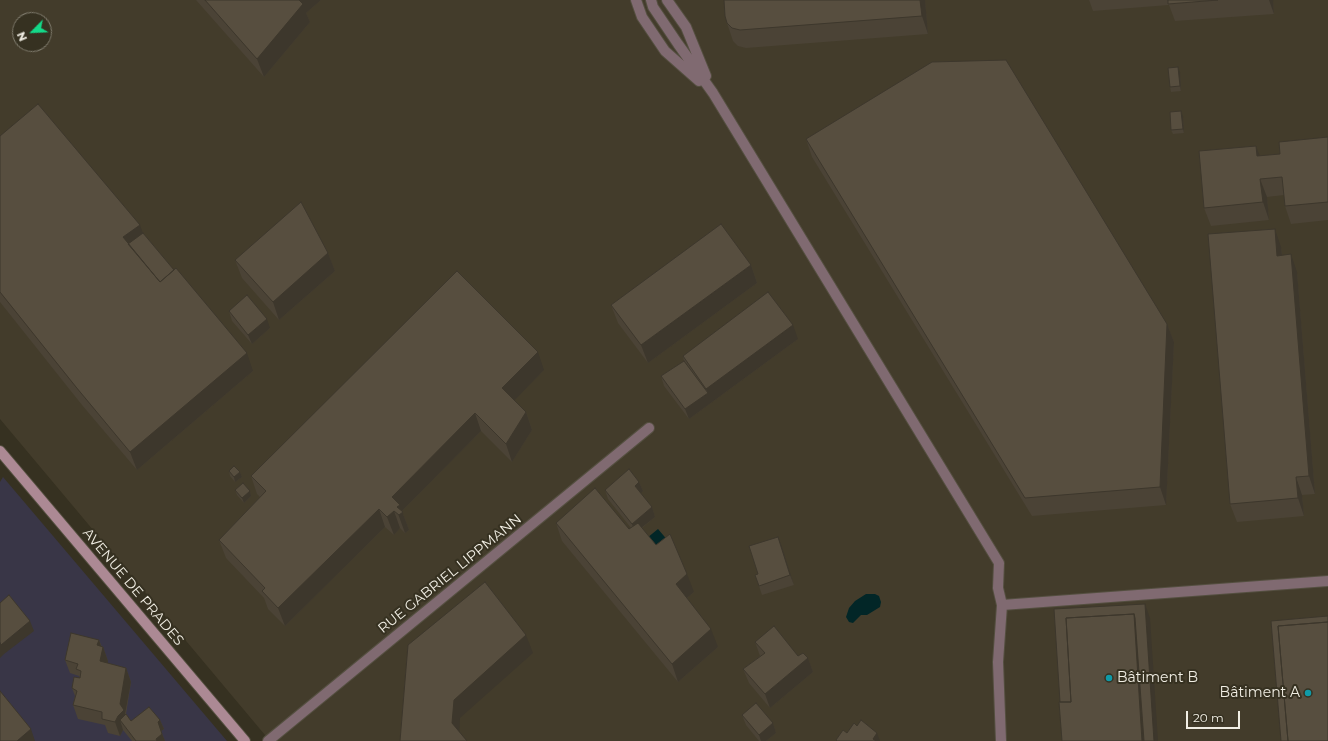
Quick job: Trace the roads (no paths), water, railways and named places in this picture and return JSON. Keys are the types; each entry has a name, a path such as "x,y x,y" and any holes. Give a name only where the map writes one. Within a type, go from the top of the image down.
{"main road":[{"name":"AVENUE DE PRADES","path":"0,451 245,741"}],"street":[{"path":"636,0 642,17 665,51 713,93"},
{"path":"651,0 670,32 713,93 1000,563 998,588 1002,605 998,662 1001,741"},
{"path":"667,0 686,27 713,93"},
{"name":"RUE GABRIEL LIPPMANN","path":"268,741 649,428"},
{"path":"1002,605 1328,581"}],"water":[{"path":"658,529 675,549 665,558 647,538"},
{"path":"866,594 875,594 879,596 881,602 880,607 867,615 861,615 853,623 849,622 846,617 849,608 855,601"}],"place":[{"name":"Bâtiment B","path":"1109,678"},
{"name":"Bâtiment A","path":"1308,693"}]}
